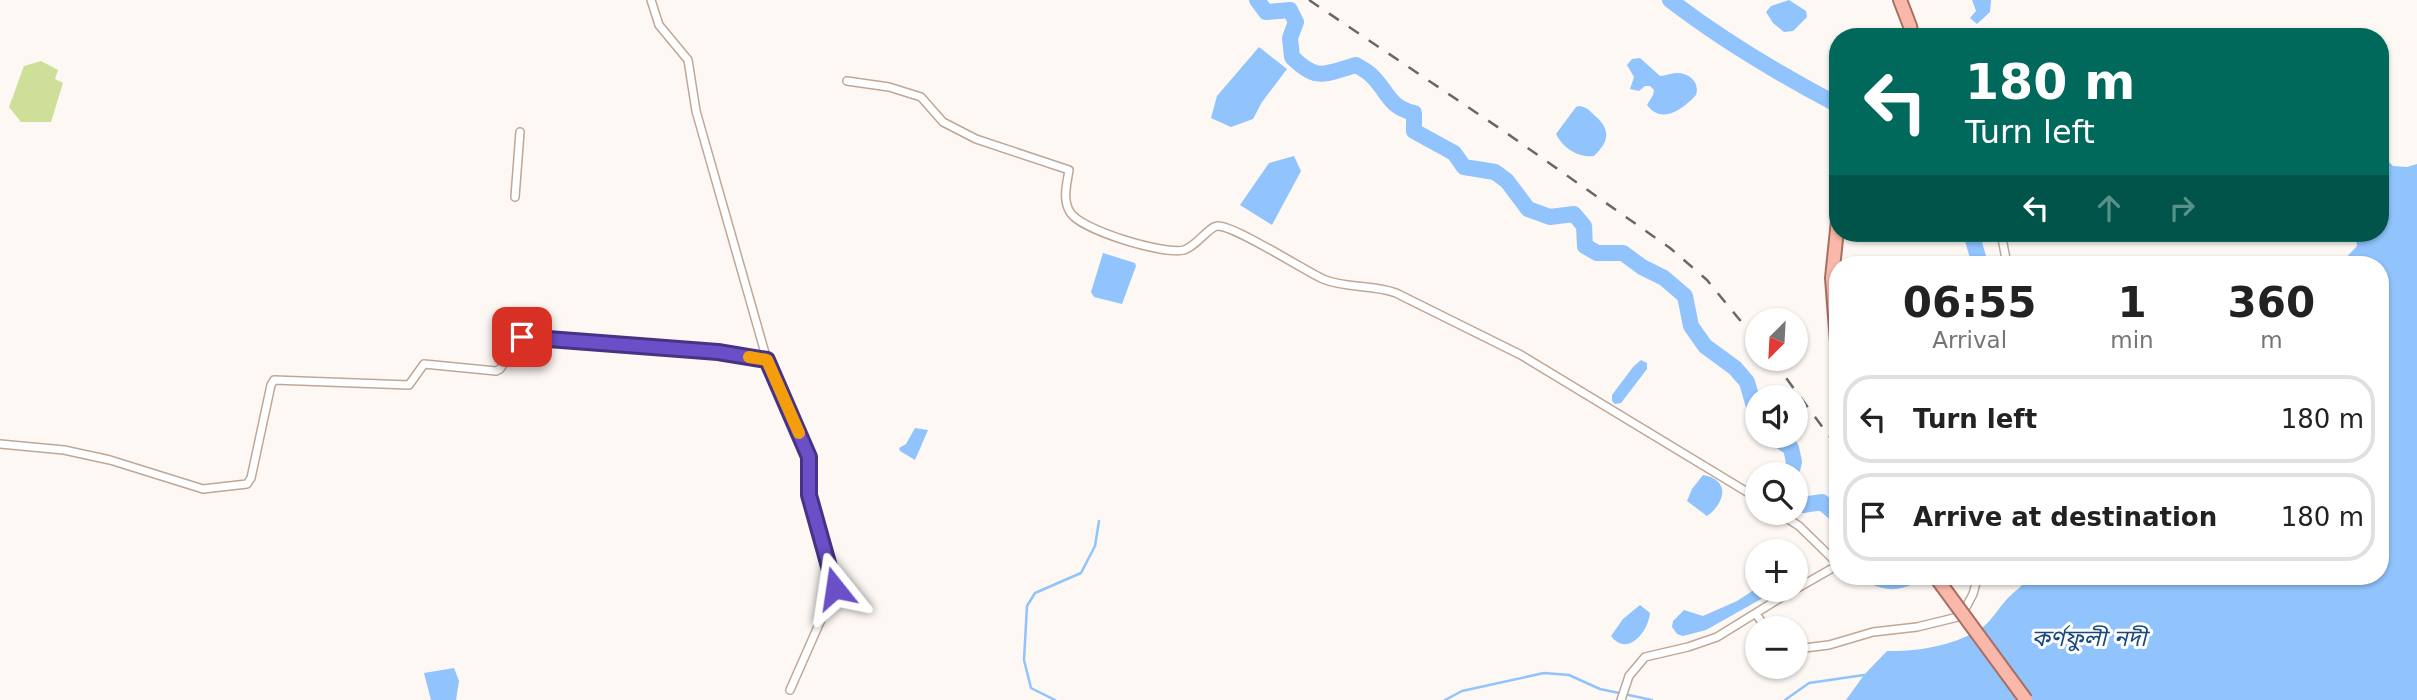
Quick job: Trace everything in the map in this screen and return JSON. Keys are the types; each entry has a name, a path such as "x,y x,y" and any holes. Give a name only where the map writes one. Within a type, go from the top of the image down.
{"highway":[{"path":"1900,0 1909,28"},
{"path":"1942,585 2026,700"}],"street":[{"path":"651,0 659,25 688,60 696,111 767,360 809,457 809,495 835,588 790,690"},
{"path":"847,82 889,87 921,97 943,122 965,133 1069,170 1066,203 1074,217 1083,224 1168,251 1193,246 1213,227 1218,226 1247,238 1294,265 1335,284 1374,287 1396,293 1521,355 1745,491"},
{"path":"515,197 520,132"},
{"path":"0,444 64,450 110,460 203,489 226,488 247,484 251,478 274,380 409,385 424,364 496,370 522,337 718,352 767,360"},
{"path":"1797,525 1829,555"},
{"path":"1808,581 1829,569"},
{"path":"1808,648 1872,632 1917,628 1958,617 1964,611 1976,585"},
{"path":"1621,700 1629,676 1645,657 1705,642 1774,602"}],"green space":[{"path":"41,61 58,70 55,79 63,83 51,122 21,122 9,107 24,66"}],"water":[{"path":"1789,0 1806,11 1807,17 1793,31 1784,32 1773,23 1766,12 1771,6"},
{"path":"1972,0 1991,0 1990,12 1977,24 1970,18 1976,11"},
{"path":"1259,47 1287,69 1262,102 1253,119 1231,127 1211,118 1217,96"},
{"path":"1640,58 1660,76 1682,73 1690,77 1697,86 1696,95 1672,113 1659,114 1653,111 1647,105 1654,90 1650,86 1639,91 1630,89 1634,77 1627,65 1632,59"},
{"path":"1579,106 1590,111 1605,129 1606,139 1594,156 1572,151 1556,134"},
{"path":"1294,156 1301,171 1272,225 1240,205 1269,163"},
{"name":"কর্ণফুলী নদী","path":"2389,162 2393,166 2407,167 2417,164 2417,700 1846,700 1864,675 1887,651 1936,646 1972,634 1982,628 2023,585 2389,585 2389,256 2348,256 2357,246 2356,242 2389,242"},
{"path":"1103,253 1135,263 1122,304 1094,297 1091,292"},
{"path":"1641,360 1647,363 1647,369 1621,403 1615,404 1612,395"},
{"path":"915,428 928,430 915,460 899,448 906,444"},
{"path":"1703,475 1718,482 1722,492 1718,505 1707,516 1687,501"},
{"path":"1745,596 1745,602 1756,602 1706,630 1683,636 1677,634 1672,627 1673,621 1684,610 1703,616"},
{"path":"1640,605 1650,613 1641,635 1630,643 1617,642 1611,636 1623,619"},
{"path":"454,668 459,681 456,700 431,700 424,673"}],"waterway":[{"path":"1257,0 1266,12 1290,10 1296,22 1290,38 1292,57 1308,70 1321,74 1356,65 1362,68 1377,81 1393,102 1414,113 1414,131 1454,153 1464,167 1495,172 1507,181 1528,209 1550,217 1574,214 1584,226 1585,246 1597,253 1623,253 1664,278 1685,296 1691,326 1705,346 1735,368 1748,385"},
{"path":"1670,0 1751,56 1829,100"},
{"path":"1974,242 1978,256"},
{"path":"1791,448 1794,462"},
{"path":"1808,504 1822,502 1829,508"},
{"path":"1055,700 1031,688 1024,660 1027,606 1035,593 1081,573 1095,546 1099,521"},
{"path":"1445,700 1462,691 1544,673 1569,675 1600,689 1652,700"},
{"path":"1785,700 1809,683 1864,675 1866,677"}],"railway":[{"path":"1309,0 1505,132 1670,248 1707,280 1745,326"},
{"path":"1781,371 1829,436"},
{"path":"1936,585 2021,700"}],"slow traffic":[{"path":"749,357 767,360 799,433"}],"route":[{"path":"522,337 718,352 767,360 809,457 809,495 835,588"}]}
